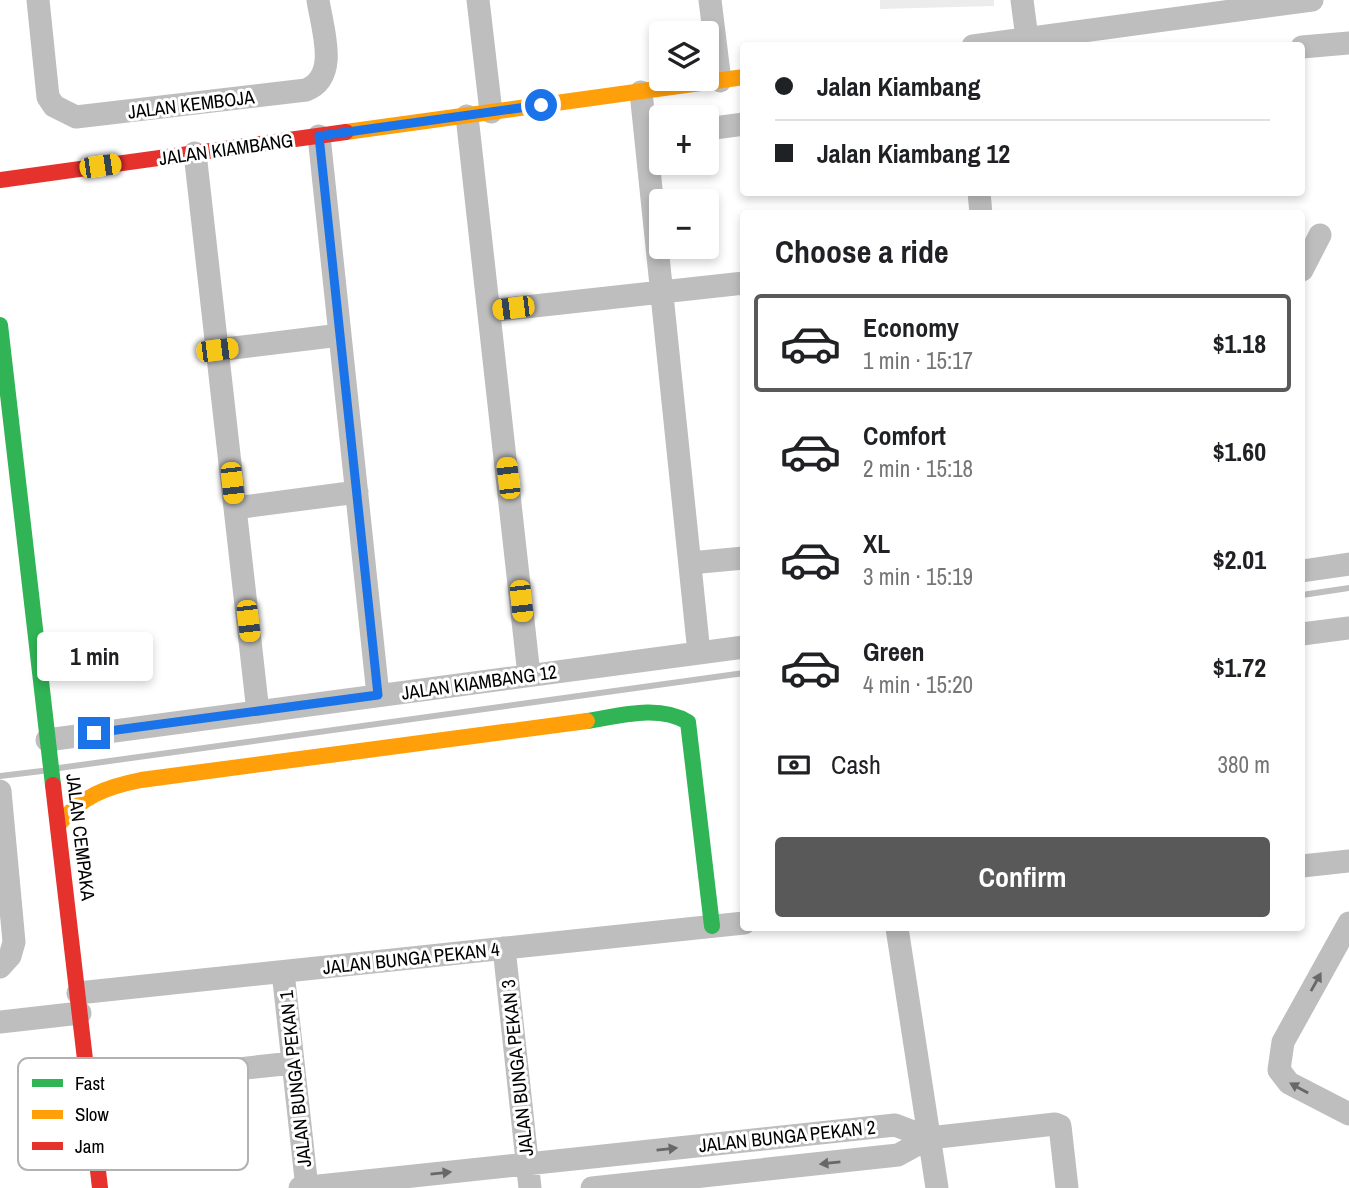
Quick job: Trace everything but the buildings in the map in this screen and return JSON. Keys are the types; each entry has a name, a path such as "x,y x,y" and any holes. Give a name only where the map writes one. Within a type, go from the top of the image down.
{"street":[{"name":"JALAN KEMBOJA","path":"38,0 48,97 54,106 76,117 306,90 321,82 326,65 318,0"},
{"path":"478,0 491,112"},
{"path":"710,0 720,81"},
{"path":"1022,0 1027,38"},
{"path":"1000,42 1175,9 1312,0"},
{"path":"1305,47 1349,43"},
{"name":"JALAN KIAMBANG","path":"0,180 740,78"},
{"path":"641,92 649,120"},
{"path":"467,116 529,675"},
{"path":"719,127 740,125"},
{"path":"319,136 378,695"},
{"path":"195,153 258,712"},
{"path":"656,175 662,290 699,653"},
{"path":"1305,259 1311,236"},
{"path":"489,311 662,290 740,284"},
{"name":"JALAN CEMPAKA","path":"0,325 8,457 56,797 85,1058"},
{"path":"217,350 340,335"},
{"path":"235,508 357,492"},
{"path":"690,563 740,558"},
{"path":"1305,571 1349,564"},
{"path":"1305,634 1349,628"},
{"name":"JALAN KIAMBANG 12","path":"47,740 740,648"},
{"path":"59,824 75,803 88,794 141,780 652,712 666,713 688,722 691,729 712,926"},
{"path":"0,791 14,943 10,956 0,967"},
{"path":"1305,866 1349,861"},
{"name":"JALAN BUNGA PEKAN 4","path":"0,1022 79,1003 283,972 740,923"},
{"path":"1349,923 1283,1042 1279,1070 1289,1083 1349,1114"},
{"path":"897,931 937,1188"},
{"name":"JALAN BUNGA PEKAN 3","path":"504,948 530,1188"},
{"name":"JALAN BUNGA PEKAN 1","path":"283,972 307,1188"},
{"path":"248,1068 293,1063"},
{"name":"JALAN BUNGA PEKAN 2","path":"300,1188 895,1125 929,1138"},
{"path":"929,1138 1060,1126 1067,1188"},
{"name":"JALAN BUNGA PEKAN 2","path":"592,1188 898,1156 929,1138"},
{"name":"JALAN CEMPAKA","path":"98,1170 100,1188"}],"shaded area":[{"path":"880,0 994,0 994,6 880,9"}],"waterway":[{"path":"1305,595 1349,588"},
{"path":"59,768 740,674"},
{"path":"0,776 42,771"}],"traffic: fast":[{"path":"0,325 53,785"},
{"path":"587,721 651,712 688,722 712,926"}],"traffic: slow":[{"path":"346,132 740,78"},
{"path":"59,824 77,806 96,794 141,780 587,721"}],"traffic: jam":[{"path":"0,180 346,132"},
{"path":"53,785 85,1058"},
{"path":"98,1170 100,1188"}],"route":[{"path":"94,733 378,695 319,136 541,105"}]}
